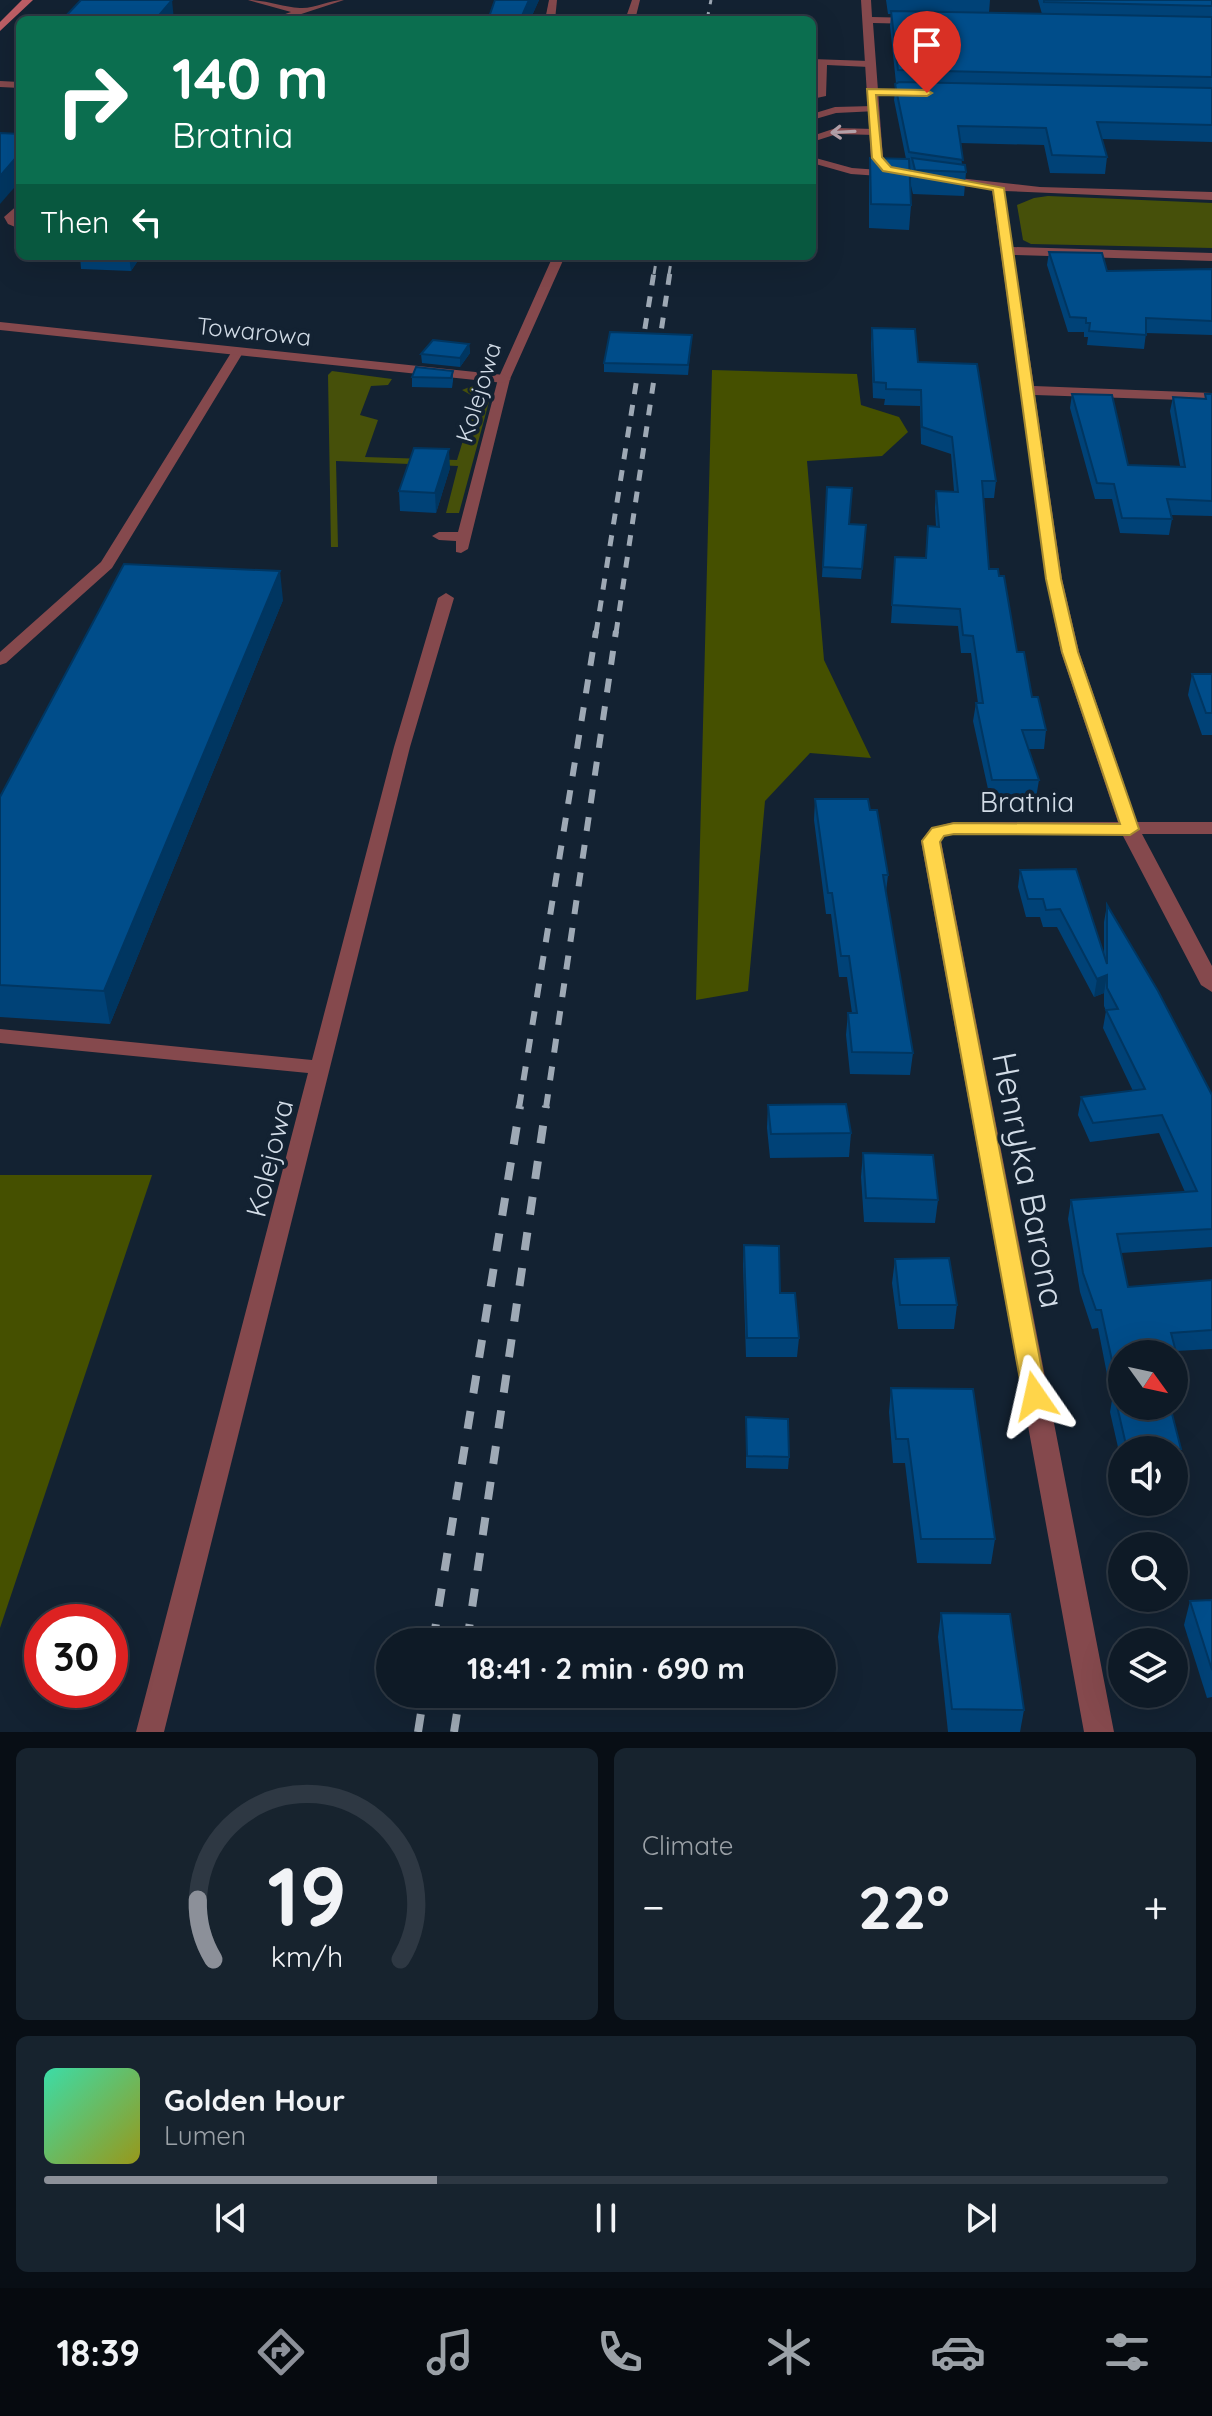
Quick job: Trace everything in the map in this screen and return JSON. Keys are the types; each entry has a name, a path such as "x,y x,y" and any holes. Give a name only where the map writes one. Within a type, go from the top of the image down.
{"main road":[{"path":"0,28 28,0"}],"street":[{"path":"866,0 869,64 877,92 873,109 877,158 887,169 909,175"},
{"path":"865,20 927,21"},
{"path":"931,179 998,188 1212,196"},
{"path":"998,188 1054,579 1070,652 1130,829 1212,985"},
{"path":"1005,251 1212,257"},
{"name":"Towarowa","path":"0,326 504,379"},
{"path":"1027,390 1212,397"},
{"name":"Bratnia","path":"938,832 954,828 1212,828"},
{"name":"Henryka Barona","path":"938,832 931,841 1099,1732"}],"lane":[{"path":"252,0 302,11"},
{"path":"286,16 340,0"},
{"path":"816,96 821,96 817,63 869,64"},
{"path":"816,116 835,110 873,109"},
{"path":"816,138 836,131 875,132"},
{"path":"836,167 877,158"},
{"path":"816,161 860,172 909,175"},
{"name":"Kolejowa","path":"439,536 462,543 504,379 557,260"},
{"path":"0,660 107,565 238,351"},
{"name":"Kolejowa","path":"150,1732 402,747 446,598"},
{"path":"0,1036 321,1068"}],"green space":[{"path":"1048,196 1212,203 1212,248 1031,244 1023,240 1017,205"},
{"path":"712,370 857,374 861,405 899,417 908,432 882,456 807,461 824,660 871,758 810,753 765,801 748,991 696,1000"},
{"path":"332,371 392,379 388,385 371,386 360,415 378,420 365,457 457,460 476,398 462,390 472,386 481,392 483,398 490,398 459,513 446,513 458,466 336,461 338,547 331,547 328,375"},
{"path":"0,1175 152,1175 0,1628"}],"building":[{"path":"81,0 172,0 158,16 66,16"},
{"path":"495,0 529,0 522,16 489,16"},
{"path":"1212,0 1212,6 1044,2"},
{"path":"891,11 1212,17 1212,77 898,70"},
{"path":"895,84 1212,88 1212,125 1097,122 1107,157 1052,155 1046,128 958,126 963,160 909,152"},
{"path":"0,133 16,134 16,158 0,176"},
{"path":"870,158 909,159 911,205 871,204"},
{"path":"912,158 965,165 966,172 915,170"},
{"path":"1049,252 1102,253 1107,271 1212,269 1212,321 1146,318 1146,335 1089,331 1090,323 1086,323 1086,318 1070,317"},
{"path":"872,328 915,329 918,362 977,364 996,481 982,481 989,569 998,569 999,576 1004,576 1017,652 1024,652 1032,697 1038,697 1046,730 1022,730 1039,780 992,780 976,703 983,703 973,636 963,635 960,609 892,605 895,557 926,558 928,526 939,527 936,491 958,492 952,437 922,427 921,390 886,389 886,383 874,382"},
{"path":"610,332 692,335 688,365 604,363"},
{"path":"433,340 469,344 460,358 421,354"},
{"path":"416,367 453,371 451,378 412,377"},
{"path":"1072,394 1112,395 1128,465 1185,467 1173,397 1206,399 1205,394 1212,394 1212,501 1167,499 1172,519 1122,518 1114,484 1097,483"},
{"path":"414,448 449,449 435,493 399,491"},
{"path":"827,487 852,488 849,524 866,525 862,569 823,567"},
{"path":"124,564 280,571 104,991 0,985 0,797"},
{"path":"1192,674 1212,674 1212,713 1206,713"},
{"path":"815,799 868,799 870,810 877,810 888,875 883,875 913,1053 852,1052 848,1013 857,1013 849,956 841,956 832,893 828,893"},
{"path":"1076,869 1107,964 1107,905 1158,991 1212,1095 1212,1229 1117,1234 1128,1287 1212,1280 1212,1330 1171,1333 1173,1340 1108,1342 1101,1310 1096,1310 1083,1273 1071,1200 1197,1191 1162,1115 1093,1123 1081,1097 1145,1089 1106,1010 1118,1009 1107,988 1107,975 1097,979 1060,909 1046,910 1043,899 1028,899 1020,870"},
{"path":"846,1104 851,1133 771,1134 768,1105"},
{"path":"863,1153 933,1155 938,1200 866,1198"},
{"path":"744,1245 779,1246 780,1293 795,1293 799,1338 747,1338"},
{"path":"949,1258 957,1305 900,1305 895,1259"},
{"path":"891,1388 973,1389 995,1539 921,1539 908,1439 896,1439"},
{"path":"746,1417 788,1419 789,1457 747,1456"},
{"path":"1120,1420 1174,1420 1178,1436 1124,1436"},
{"path":"1212,1600 1212,1670 1190,1601"},
{"path":"941,1613 1010,1614 1024,1710 952,1709"}],"railway":[{"path":"708,16 711,0"},
{"path":"654,274 656,260"},
{"path":"669,274 671,260"},
{"path":"596,633 654,272"},
{"path":"616,633 670,272"},
{"path":"519,1108 596,631"},
{"path":"546,1108 616,631"},
{"path":"435,1628 520,1106"},
{"path":"469,1628 546,1106"},
{"path":"418,1732 422,1708"},
{"path":"454,1732 458,1708"}],"route":[{"path":"927,93 871,92 877,158 887,169 901,173 998,188 1054,579 1070,652 1130,829 954,828 938,832 931,841 1035,1396"}]}
